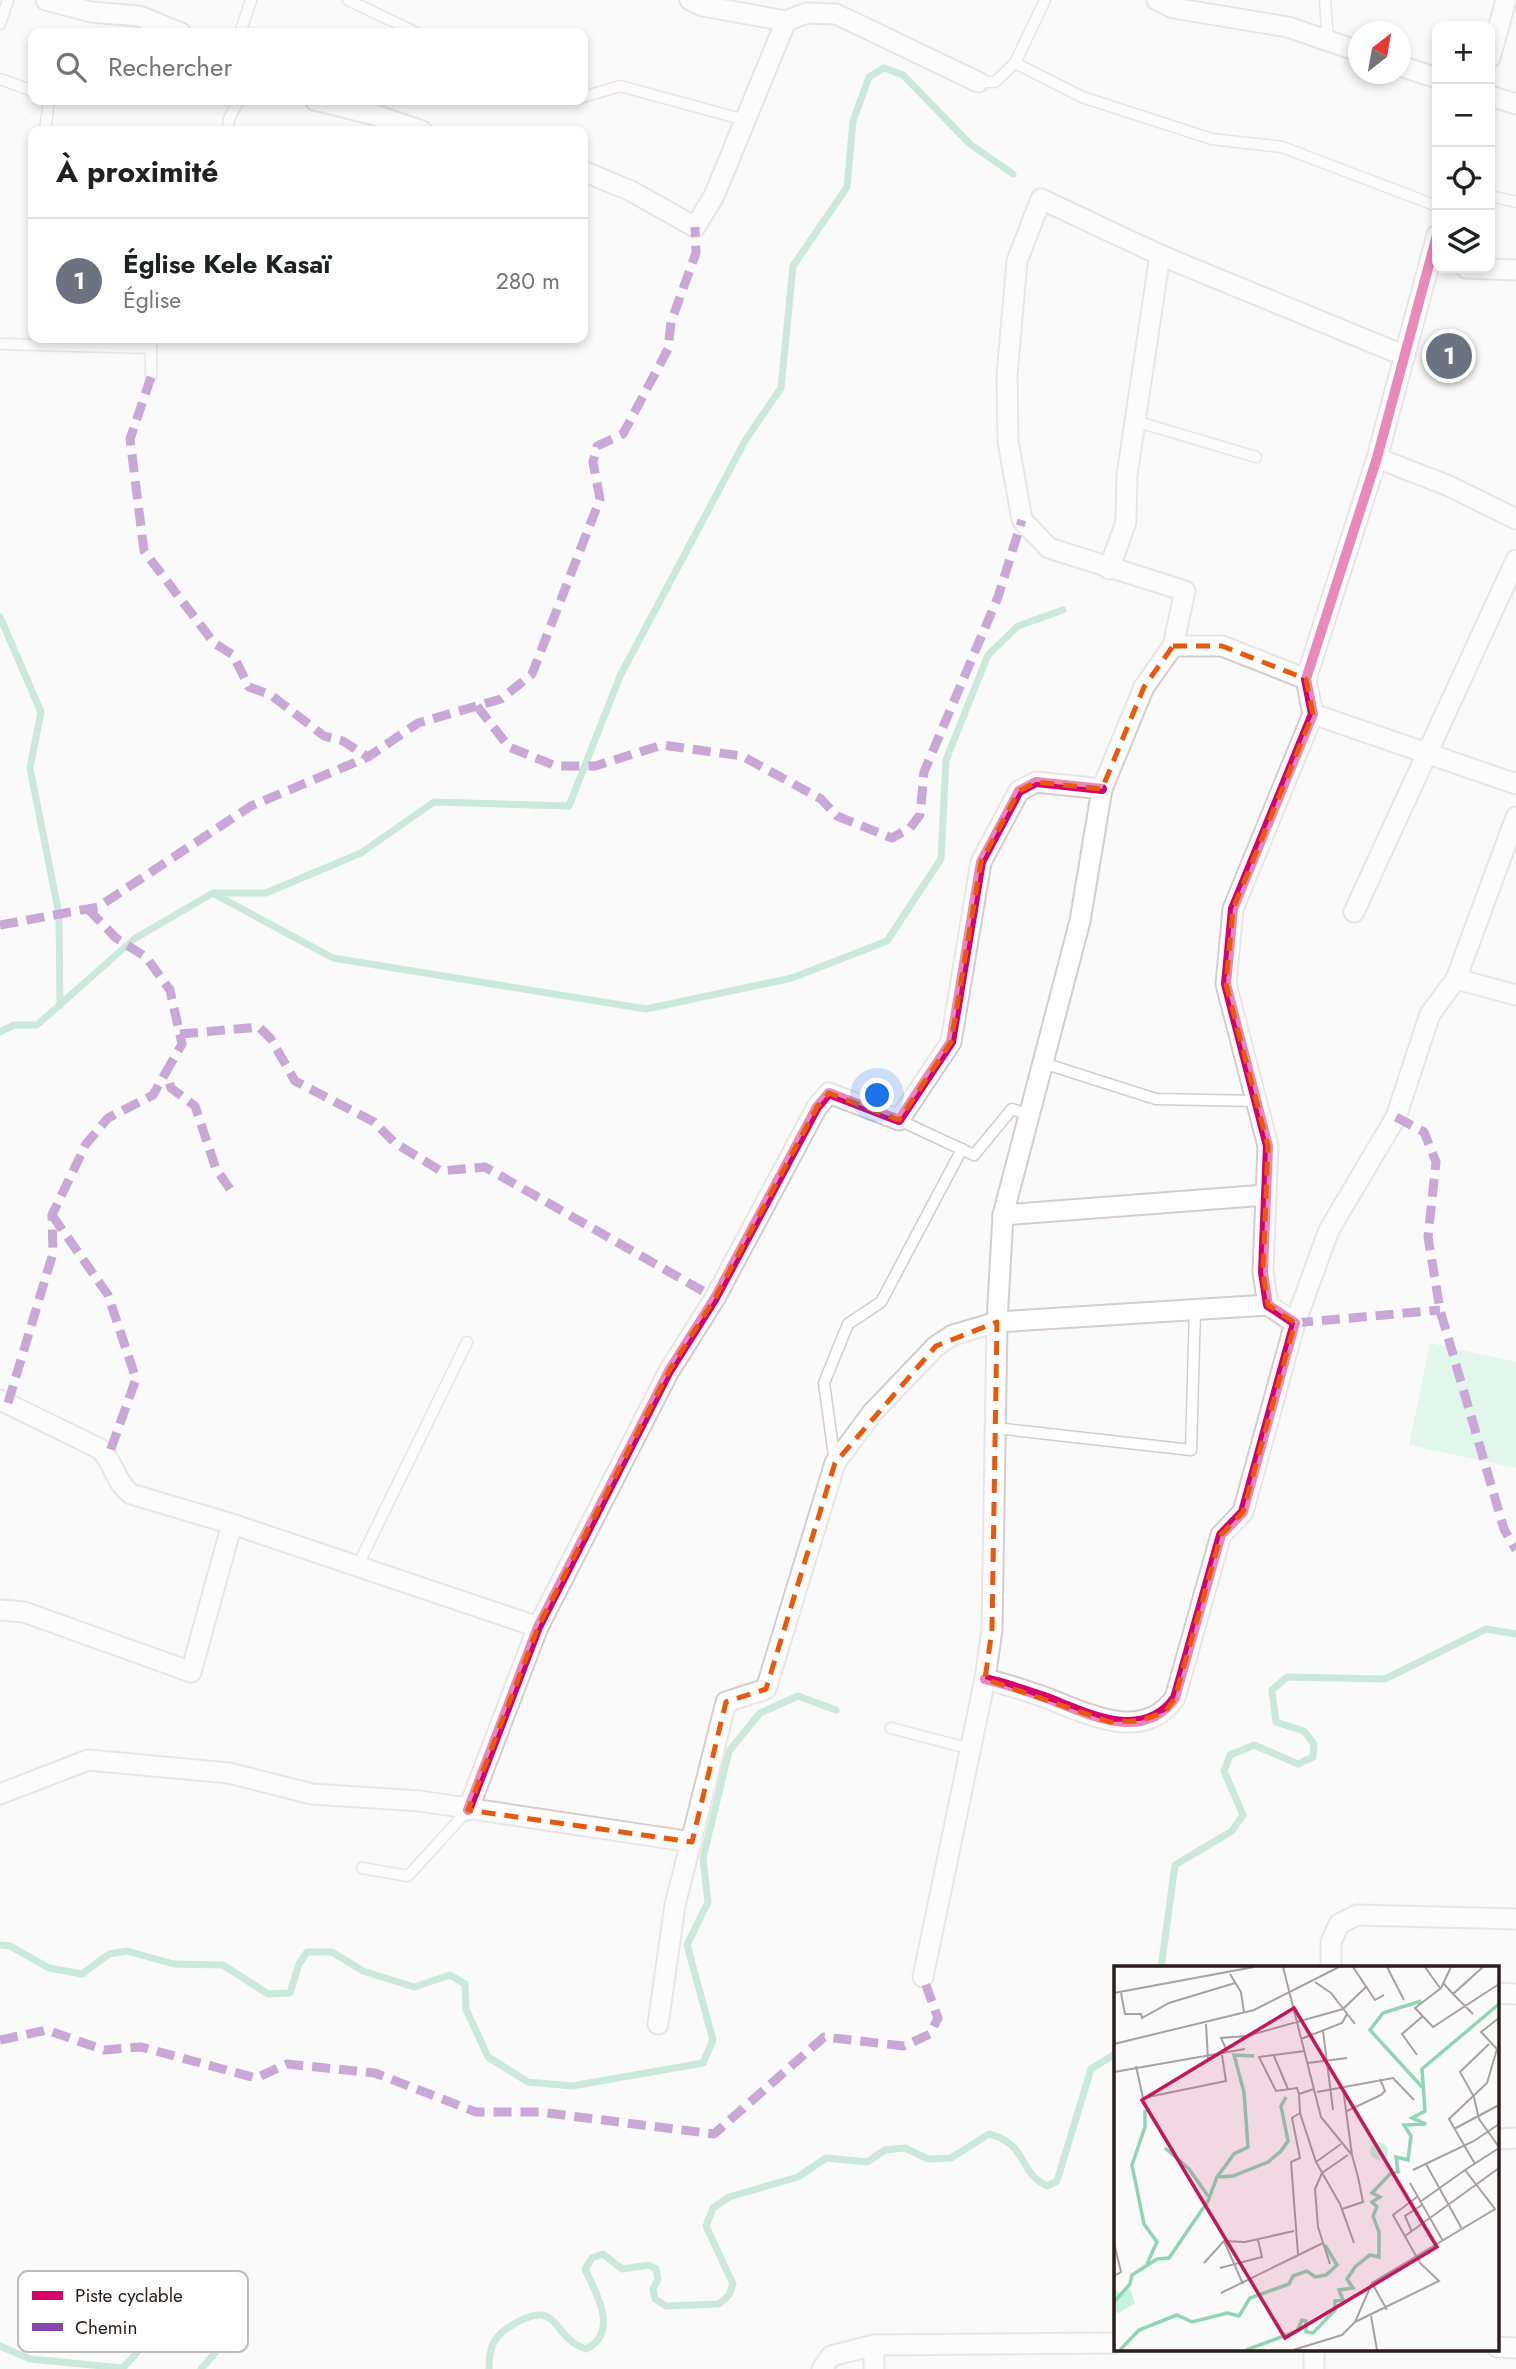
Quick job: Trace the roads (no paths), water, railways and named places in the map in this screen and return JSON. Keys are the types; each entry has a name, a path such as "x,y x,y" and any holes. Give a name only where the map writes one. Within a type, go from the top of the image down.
{"street":[{"path":"46,0 91,12 139,16 169,28"},
{"path":"690,0 703,6 786,21 807,12 840,7 978,82"},
{"path":"1157,0 1172,8 1288,27 1348,47"},
{"path":"1495,40 1506,0"},
{"path":"588,173 631,191 695,227 714,196 786,21"},
{"path":"1411,69 1432,76"},
{"path":"1495,98 1516,104"},
{"path":"335,105 408,126"},
{"path":"923,1977 985,1679 992,1630 997,1322 1003,1215 1080,921 1102,789 1144,687 1173,646 1185,591 1049,548 1022,520 1008,428 1007,375 1017,261 1041,199 1160,255 1405,356"},
{"path":"1109,569 1126,522 1128,475 1160,255"},
{"path":"1268,1305 1263,1272 1268,1146 1226,984 1233,909 1313,714 1306,679 1377,458 1432,264"},
{"path":"1495,269 1516,270"},
{"path":"1377,458 1448,486 1516,519"},
{"path":"1354,912 1516,560"},
{"path":"1173,646 1222,646 1306,679"},
{"path":"1313,714 1516,784"},
{"path":"468,1810 538,1627 669,1371 715,1298 817,1107 829,1093 898,1119 950,1041 981,862 1019,791 1036,782 1102,789"},
{"path":"985,1679 1017,1687 1110,1722 1140,1721 1165,1712 1175,1698 1221,1535 1243,1512 1296,1323 1329,1230 1396,1117 1430,1014 1456,979 1516,817"},
{"path":"1456,979 1516,995"},
{"path":"1003,1215 1266,1195"},
{"path":"658,2024 675,1905 726,1702 766,1689 835,1463 872,1413 936,1346 953,1335 997,1322 1268,1305 1296,1323"},
{"path":"0,1401 100,1449 108,1457 122,1488 131,1494 232,1524 538,1627"},
{"path":"0,1610 24,1612 191,1672 232,1524"},
{"path":"0,1794 88,1760 229,1773 312,1794 420,1801 692,1842"},
{"path":"1331,1966 1331,1942 1339,1924 1357,1915 1516,1919"},
{"path":"1498,1993 1516,1994"},
{"path":"1498,2139 1516,2138"},
{"path":"822,2369 831,2356 874,2344 1114,2343"},
{"path":"874,2344 874,2369"},
{"path":"1498,2347 1516,2348"}],"lane":[{"path":"0,24 8,0"},
{"path":"242,28 251,0"},
{"path":"348,0 407,28"},
{"path":"978,82 995,82 1015,63 1045,0"},
{"path":"1325,0 1328,41"},
{"path":"1015,63 1082,97 1212,139 1282,147 1432,204"},
{"path":"0,79 28,89"},
{"path":"588,96 620,86 745,120"},
{"path":"46,126 48,105"},
{"path":"228,126 229,118 236,105"},
{"path":"1495,197 1516,202"},
{"path":"0,345 151,343 151,377"},
{"path":"1135,421 1256,457"},
{"path":"1043,1063 1156,1100 1256,1101"},
{"path":"898,1119 974,1154 1012,1109 1029,1115"},
{"path":"835,1463 824,1383 848,1324 881,1303 962,1149"},
{"path":"995,1428 1191,1450 1195,1309"},
{"path":"357,1568 467,1342"},
{"path":"891,1728 971,1749"},
{"path":"362,1868 408,1876 468,1810"}],"waterway":[{"path":"0,1032 14,1025 37,1025 134,939 213,893 266,893 361,853 434,802 569,806 620,676 745,441 781,388 793,266 847,187 853,121 869,77 884,68 903,75 970,144 1013,174"},
{"path":"216,895 333,958 646,1009 792,978 887,941 941,859 946,760 988,655 1018,626 1063,610"},
{"path":"0,617 41,712 30,768 59,914 60,1006"},
{"path":"1161,1966 1175,1865 1232,1831 1243,1815 1224,1771 1230,1755 1254,1745 1298,1764 1313,1757 1314,1744 1304,1731 1276,1722 1272,1690 1287,1677 1385,1679 1486,1629 1516,1634"},
{"path":"0,1945 10,1946 49,1968 82,1974 109,1954 127,1951 174,1964 223,1965 268,1994 290,1993 299,1964 307,1952 332,1952 363,1971 414,1987 450,1975 465,1984 466,2009 488,2057 528,2082 572,2086 703,2063 713,2040 687,1945 708,1902 703,1858 729,1751 760,1713 798,1696 836,1710"},
{"path":"489,2369 495,2340 503,2331 526,2318 538,2315 547,2317 574,2344 586,2349 596,2342 604,2323 599,2300 585,2269 592,2258 603,2254 622,2269 649,2265 656,2269 658,2279 653,2289 655,2299 666,2306 719,2304 729,2295 733,2284 706,2226 713,2208 729,2197 798,2177 826,2158 867,2162 885,2150 905,2148 928,2159 951,2158 989,2134 1011,2145 1037,2180 1047,2186 1057,2181 1091,2069 1114,2055"},
{"path":"0,2346 30,2359 123,2368 137,2352"},
{"path":"201,2369 216,2352"}],"place":[{"name":"Église Kele Kasaï","path":"1449,356"}]}
